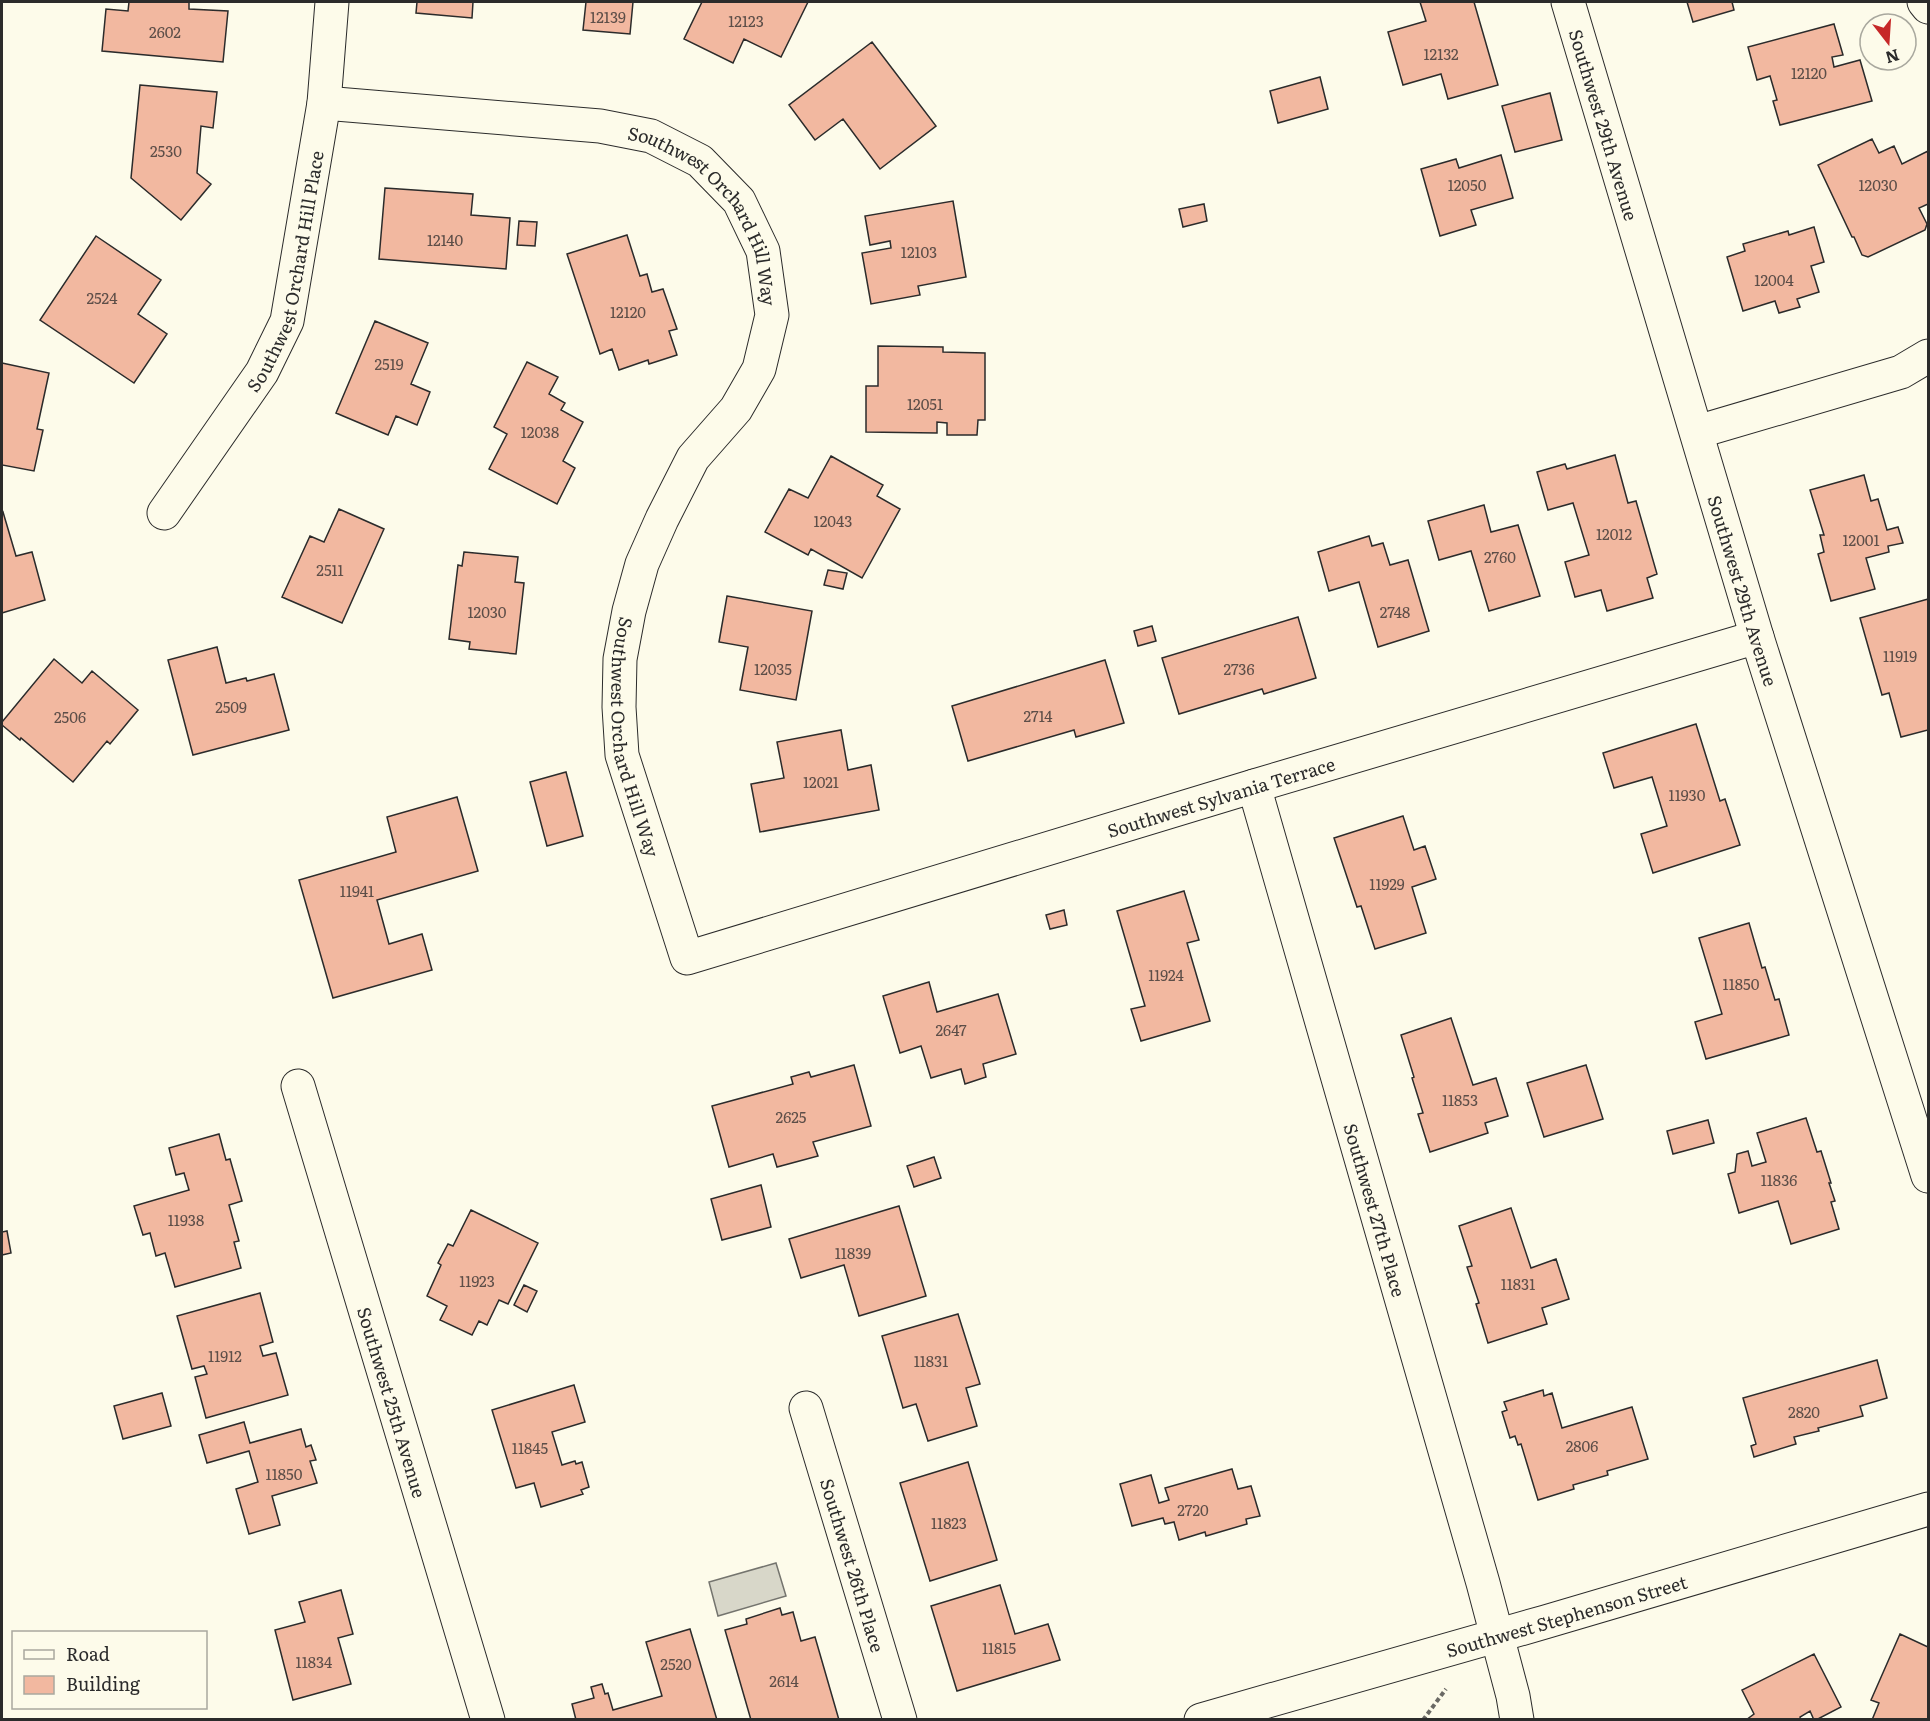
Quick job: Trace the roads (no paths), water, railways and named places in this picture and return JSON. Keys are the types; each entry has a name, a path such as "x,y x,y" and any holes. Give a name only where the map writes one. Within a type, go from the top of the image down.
{"street":[{"name":"Southwest Orchard Hill Place","path":"164,513 262,372 287,321 324,103 332,2"},
{"name":"Southwest 29th Avenue","path":"1568,2 1757,637 1929,1176"},
{"path":"1924,2 1929,7"},
{"name":"Southwest Orchard Hill Way","path":"324,103 600,126 651,136 700,161 739,201 764,251 771,315 759,369 736,409 693,458 662,519 642,564 629,611 620,658 619,707 622,755 687,958"},
{"path":"1697,432 1901,372 1929,356"},
{"name":"Southwest Sylvania Terrace","path":"687,958 1254,786 1757,637"},
{"name":"Southwest 27th Place","path":"1254,786 1498,1634 1517,1719"},
{"name":"Southwest 25th Avenue","path":"298,1086 488,1719"},
{"name":"Southwest 26th Place","path":"806,1408 900,1719"},
{"name":"Southwest Stephenson Street","path":"1201,1719 1929,1509"}]}
